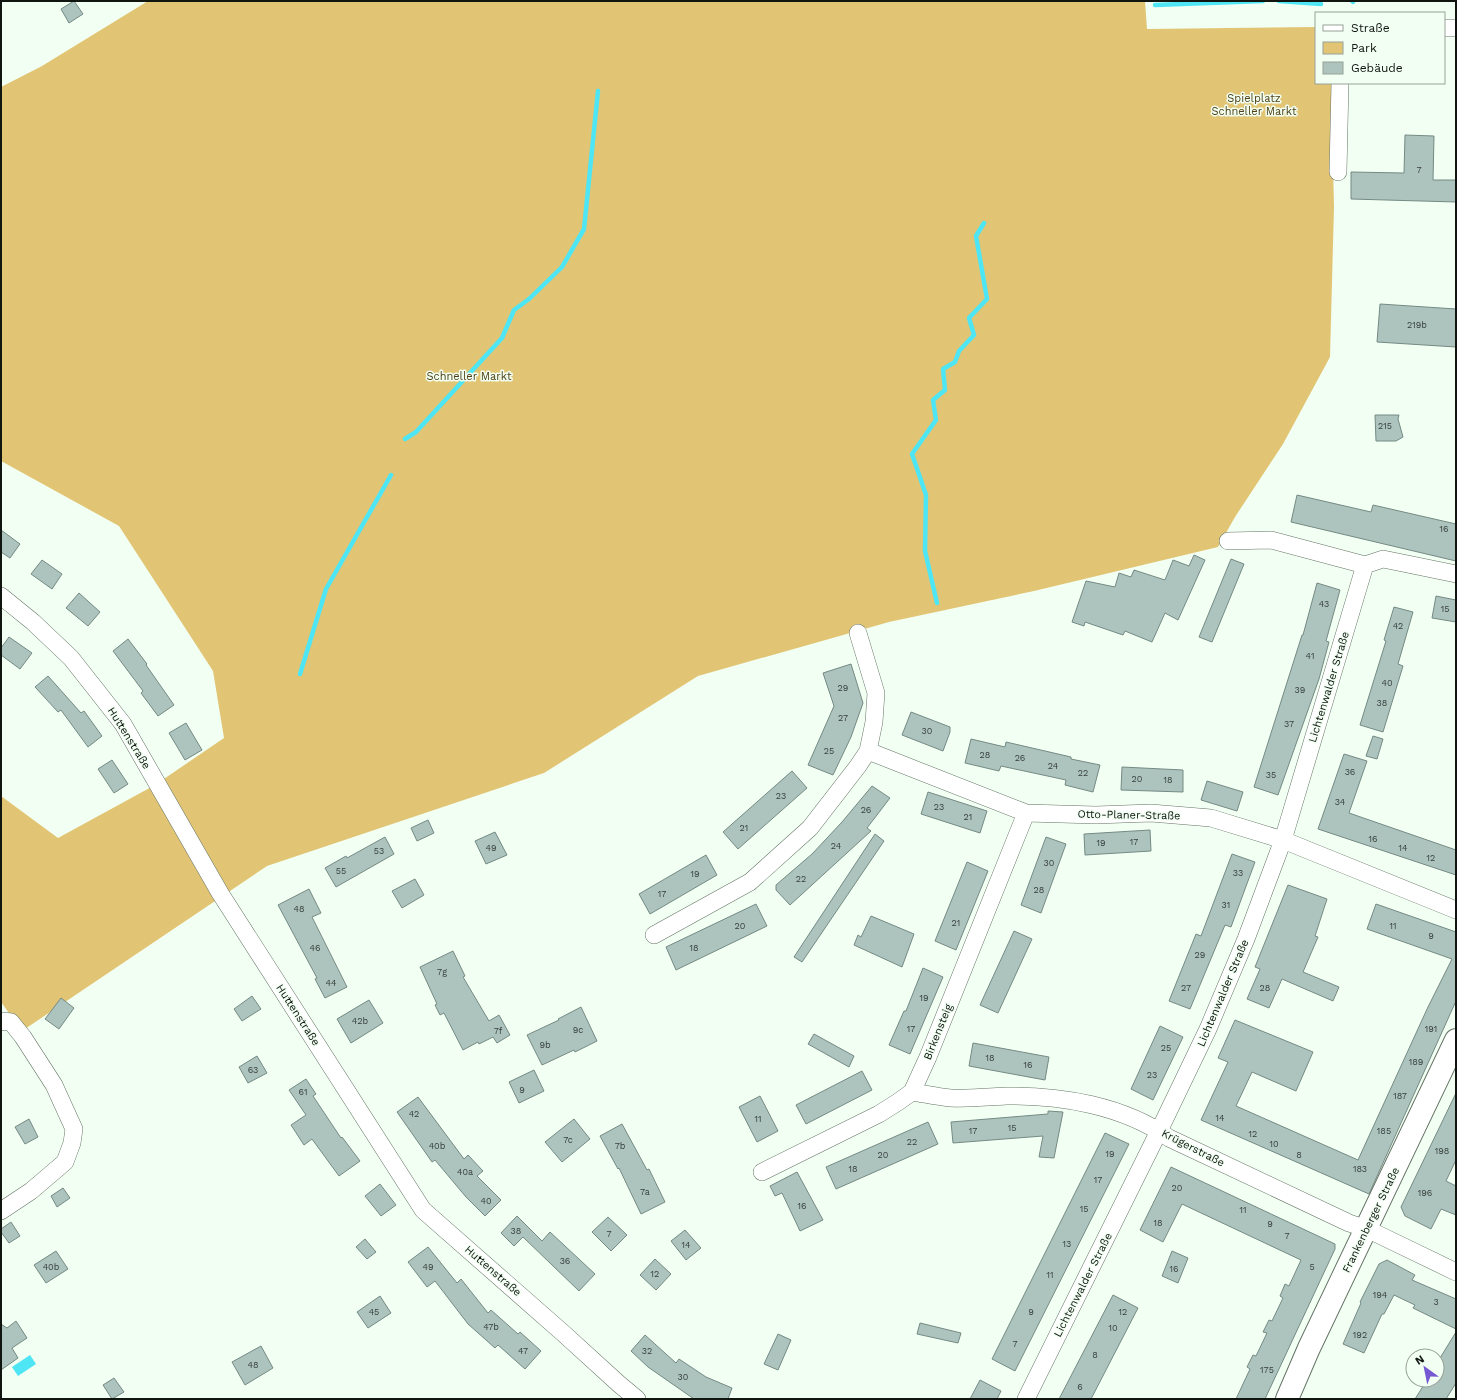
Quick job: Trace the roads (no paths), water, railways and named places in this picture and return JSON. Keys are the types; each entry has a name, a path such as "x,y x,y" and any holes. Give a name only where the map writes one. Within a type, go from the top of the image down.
{"main road":[{"name":"Frankenberger Straße","path":"1287,1399 1309,1348 1456,1040"}],"street":[{"path":"1445,28 1456,28"},
{"path":"1338,172 1340,84"},
{"path":"1228,541 1271,540 1365,565 1383,559 1456,574"},
{"name":"Lichtenwalder Straße","path":"1026,1399 1159,1131 1214,1015 1246,939 1283,840 1365,565"},
{"name":"Huttenstraße","path":"1,596 34,622 71,658 123,724 220,893 424,1210 637,1399"},
{"path":"654,935 750,882 810,828 858,766 868,751 874,722 876,693 858,633"},
{"name":"Otto-Planer-Straße","path":"868,751 1026,813 1096,815 1151,813 1211,818 1283,840 1456,910"},
{"name":"Birkensteig","path":"912,1092 928,1057 1026,813"},
{"path":"1,1022 11,1022 23,1038 54,1085 74,1129 72,1143 66,1162 31,1191 1,1211"},
{"path":"762,1172 879,1114 912,1092"},
{"name":"Krügerstraße","path":"912,1092 951,1098 1007,1096 1051,1098 1071,1101 1119,1113 1144,1123 1169,1138 1349,1223 1367,1229 1456,1272"}],"water":[{"path":"30,1355 36,1364 18,1376 12,1367"}],"waterway":[{"path":"1155,5 1263,1"},
{"path":"1279,1 1321,4"},
{"path":"405,439 416,432 502,338 514,310 529,299 562,267 584,229 598,91"},
{"path":"937,603 925,551 926,495 912,454 936,420 933,400 945,390 943,369 955,362 959,351 974,335 969,318 987,299 976,236 984,223"},
{"path":"300,674 326,589 391,475"}],"park label":[{"name":"Spielplatz Schneller Markt","path":"1254,104"},
{"name":"Schneller Markt","path":"469,376"}]}
